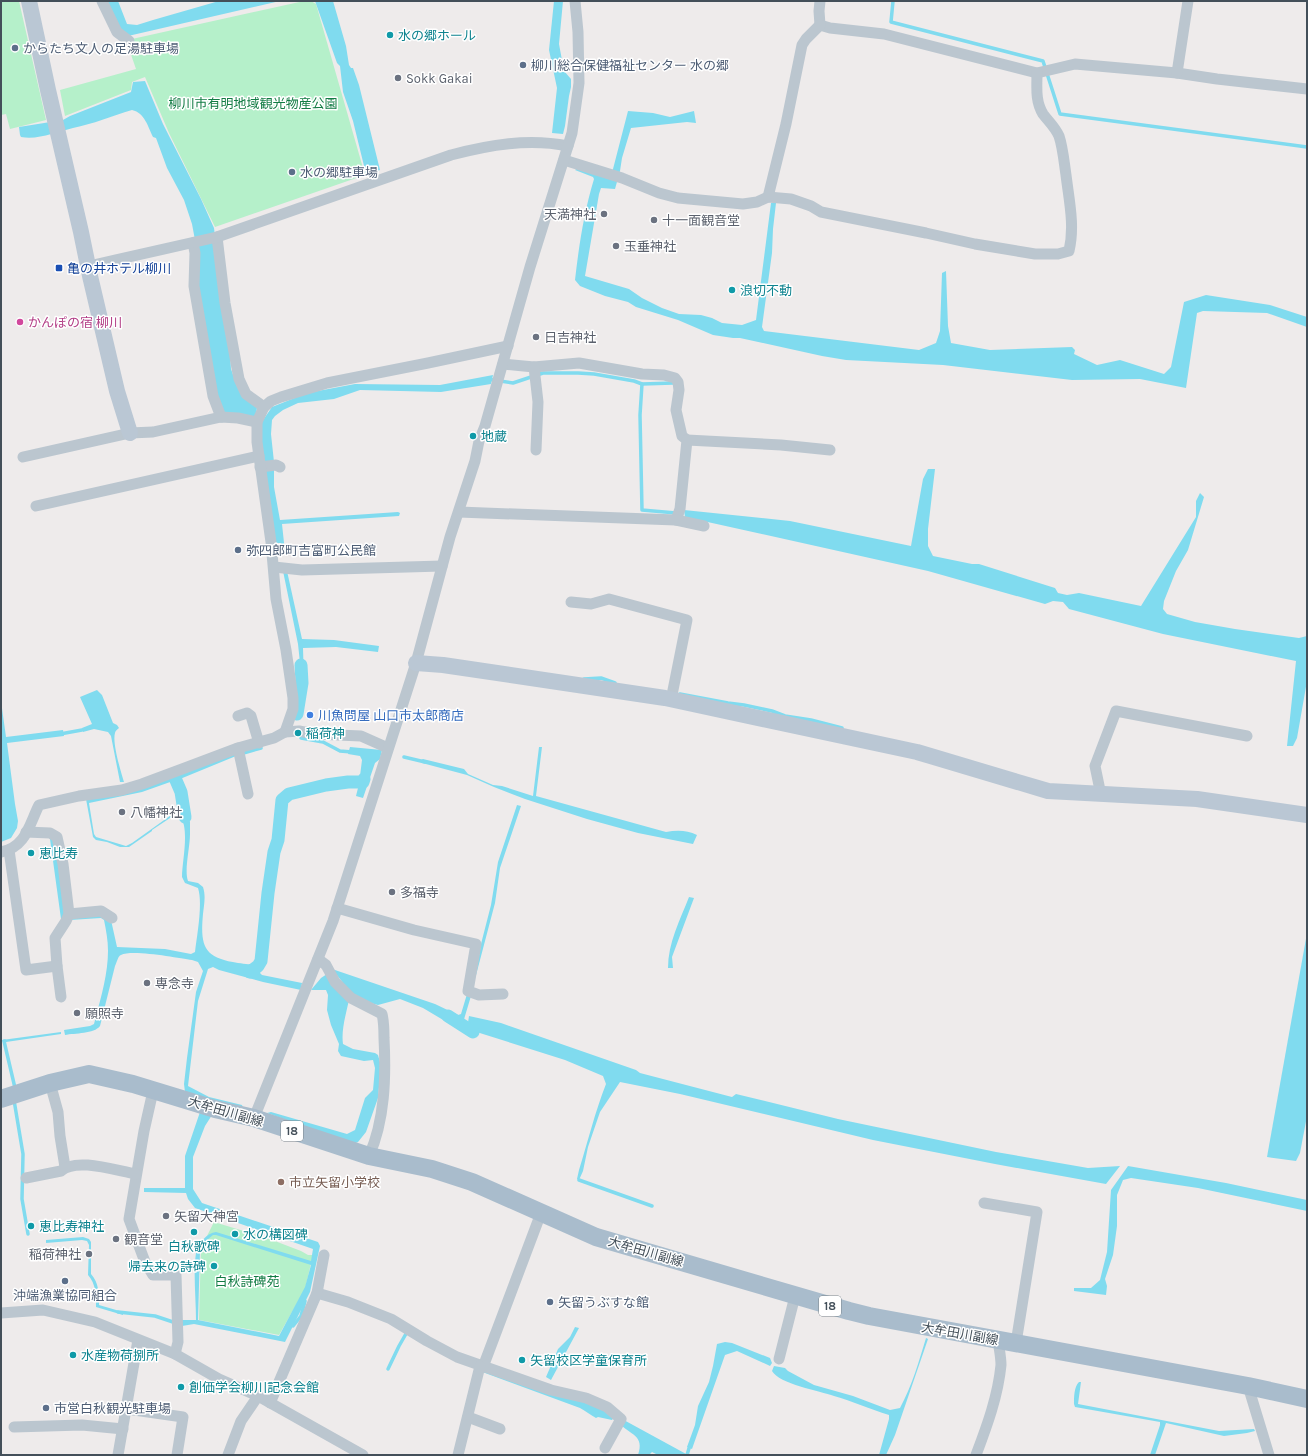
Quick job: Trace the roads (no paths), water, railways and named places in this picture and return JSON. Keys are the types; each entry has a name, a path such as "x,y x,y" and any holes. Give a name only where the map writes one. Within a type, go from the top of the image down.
{"main road":[{"name":"大牟田川副線","path":"11,1095 50,1083 89,1074 133,1084 207,1107 254,1118 369,1156 432,1169 472,1182 596,1237 869,1316 1248,1386 1307,1399"}],"street":[{"path":"29,1 56,127 117,391 130,434"},
{"path":"102,1 117,32 129,41"},
{"path":"254,1118 337,908 416,663 442,566 496,388 530,267 564,160 575,117 579,83 575,1"},
{"path":"820,1 818,11 820,25"},
{"path":"1177,73 1188,1"},
{"path":"820,25 830,28 884,34 1037,73 1075,64 1177,73 1307,89"},
{"path":"768,197 786,124 802,44 820,25"},
{"path":"564,160 622,178 659,193 678,198 743,204 757,202 768,197 791,199 811,206 821,212 975,244 1035,254 1058,254 1069,251 1072,240 1071,215 1061,143 1054,126 1043,114 1038,104 1037,73"},
{"path":"89,266 217,237 451,155 478,148 522,142 550,143 568,146"},
{"path":"217,237 225,302 239,379 246,394 264,407"},
{"path":"193,243 195,254 194,286 213,396 221,418"},
{"path":"286,732 293,709 293,698 286,650 276,599 274,567 257,442 257,422 264,407 271,401 281,397 327,383 508,346"},
{"path":"501,370 535,372 579,363 642,374 664,375 675,378 678,382 679,390 676,410 682,436 687,440 781,445 830,450"},
{"path":"535,372 538,402 536,450"},
{"path":"23,457 130,434 153,432 221,418 238,418 257,422"},
{"path":"676,520 680,508 687,440"},
{"path":"36,506 261,463 278,466"},
{"path":"458,512 676,520 704,526"},
{"path":"274,567 302,570 442,566"},
{"path":"571,602 592,604 609,599 686,620 671,700"},
{"path":"416,663 671,700 917,752 1048,791 1101,795 1147,795 1197,799 1307,815"},
{"path":"1101,795 1095,766 1116,711 1247,736"},
{"path":"238,716 247,713 251,716 258,743"},
{"path":"57,966 26,970 5,851 17,846 26,832 39,805 79,796 124,789 240,756 258,743 286,732 298,731 314,734 361,736 386,754"},
{"path":"240,756 248,794"},
{"path":"26,832 54,835 63,864 67,917 55,938 61,997"},
{"path":"337,908 414,930 476,944 468,991 479,995 503,994"},
{"path":"67,917 101,911 112,918"},
{"path":"318,959 326,965 333,979 351,998 382,1014 385,1049 383,1098 375,1142 369,1156"},
{"path":"50,1083 58,1112 65,1167"},
{"path":"153,1091 136,1174 129,1219 145,1262 153,1275 176,1275 178,1342 175,1354"},
{"path":"26,1178 61,1171 65,1167 82,1164 136,1174"},
{"path":"984,1203 1037,1212 1016,1343"},
{"path":"458,1455 480,1370 541,1213"},
{"path":"270,1403 315,1298 324,1255"},
{"path":"780,1358 796,1296"},
{"path":"315,1298 354,1304 391,1319 480,1370 586,1398 607,1407 621,1418 605,1448"},
{"path":"1,1313 42,1310 96,1322 175,1354 219,1378 258,1396 363,1455"},
{"path":"118,1455 138,1340"},
{"path":"976,1455 987,1426 996,1394 1001,1363 998,1340"},
{"path":"1248,1386 1268,1455"},
{"path":"228,1455 241,1421 258,1396"},
{"path":"127,1409 183,1417 177,1455"},
{"path":"468,1417 500,1429"},
{"path":"14,1427 82,1425 123,1429"}],"water":[{"path":"105,1 118,1 127,24 137,25 219,1 280,1 128,36 118,27"},
{"path":"315,1 333,1 346,46 349,65 353,68 359,85 380,170 366,174 353,121 343,92 340,66 337,63"},
{"path":"554,1 563,1 559,44 564,71 571,79 563,134 552,133 557,88 549,50"},
{"path":"145,81 163,124 214,228 231,369 237,386 257,407 256,418 225,414 218,401 198,288 198,256 192,224 184,200 167,168 156,138 153,137 143,117 132,110 47,135 28,138 21,137 20,135 19,127 63,120 131,92 133,82"},
{"path":"628,111 653,113 670,117 694,111 696,123 687,122 631,128 615,189 601,188 599,194 585,276 629,289 642,298 662,308 679,314 701,315 722,323 742,325 756,320 771,203 776,203 772,253 762,327 764,331 919,350 936,343 940,331 942,273 946,271 948,326 951,343 990,350 1072,347 1075,350 1074,354 1097,365 1120,360 1164,374 1171,367 1184,302 1206,295 1270,305 1307,317 1307,327 1267,313 1203,311 1197,313 1186,388 1140,379 1072,380 943,365 846,360 740,338 713,335 678,320 636,307 628,302 605,296 580,286 575,280 582,229 594,179 593,177 575,170 579,167 608,178 613,169"},
{"path":"493,375 491,384 441,392 360,390 334,399 298,403 283,410 275,416 272,420 271,434 274,462 274,487 280,520 400,513 399,516 282,524 285,552 282,552 281,543 276,543 261,446 261,423 272,407 307,393 355,384 440,385"},
{"path":"928,469 935,469 928,529 928,546 933,556 979,564 1055,588 1058,593 1067,595 1079,593 1141,606 1196,517 1196,501 1200,493 1204,497 1188,550 1176,571 1164,601 1163,609 1167,614 1195,622 1299,638 1307,636 1307,681 1297,738 1293,746 1287,746 1296,661 1163,634 1069,609 1063,602 1053,601 1045,604 928,571 685,517 684,510 790,521 911,546 923,479"},
{"path":"283,571 287,571 302,639 334,640 379,646 378,652 336,647 303,648 304,682 302,682 298,644"},
{"path":"97,690 102,695 113,723 119,728 115,732 114,738 117,758 124,782 120,782 111,736 108,732 94,729 83,732 82,728 92,724 80,697"},
{"path":"1,701 6,737 63,730 64,736 7,743 18,821 17,828 11,838 1,842"},
{"path":"350,747 382,750 380,759 375,763 363,798 356,796 358,788 355,785 348,784 349,780 357,779 360,776 362,760 360,756 348,754"},
{"path":"539,747 542,747 536,796 666,832 686,831 697,835 693,844 638,833 587,819 525,799 467,775 422,763 421,760 423,759 464,769 468,774 493,785 502,786 533,796"},
{"path":"236,754 236,756 180,779 176,778 174,782 173,781 142,792 89,803 94,834 96,837 126,846 174,813 182,804 181,801 184,800 190,822 187,876 188,881 198,883 204,890 205,897 202,935 207,949 211,954 227,961 249,964 258,960 263,961 260,973 262,975 302,983 301,990 263,982 213,967 208,969 198,1001 188,1086 209,1097 242,1105 243,1108 185,1092 184,1084 196,992 203,971 198,962 145,953 127,953 121,955 115,966 100,1026 89,1032 65,1035 64,1030 94,1024 105,979 108,960 108,943 104,920 101,918 70,920 61,919 50,839 55,838 65,911 102,914 111,920 117,947 165,949 191,954 195,952 200,902 198,888 185,883 182,877 185,829 180,816 173,816 129,847 120,847 96,840 93,837 86,799"},
{"path":"517,805 521,806 500,868 495,903 475,979 481,944 491,905 498,862"},
{"path":"689,897 694,898 672,957 673,968 668,968 672,941"},
{"path":"1307,933 1307,1116 1300,1153 1296,1161 1267,1157"},
{"path":"332,969 435,1004 458,1015 461,1014 467,994 471,996 462,1026 460,1030 423,1008 400,999 378,1005 370,1003 357,997 348,989"},
{"path":"327,974 349,1000 343,1028 343,1044 353,1049 375,1053 378,1055 381,1066 378,1098 366,1132 358,1142 353,1144 267,1113 271,1112 347,1134 355,1130 365,1098 373,1090 375,1068 373,1060 364,1061 341,1056 338,1051 339,1044 331,1025 327,1010 328,995 326,990 311,990 321,978"},
{"path":"469,1016 501,1023 636,1070 640,1073 732,1097 736,1094 838,1119 996,1152 1088,1168 1120,1166 1106,1184 873,1140 680,1094 620,1082 600,1112 579,1180 577,1179 579,1170 606,1084 603,1076 565,1060 467,1029"},
{"path":"61,1032 61,1034 6,1042 4,1044 2,1040"},
{"path":"200,1112 212,1115 205,1126 193,1157 193,1189 202,1203 318,1242 320,1246 310,1292 285,1342 194,1324 182,1326 181,1320 196,1320 196,1253 201,1242 209,1234 216,1232 311,1261 313,1249 195,1208 188,1199 186,1193 144,1192 144,1188 185,1188 185,1156","holes":["213,1235 311,1265 305,1287 279,1336 198,1320 200,1251 207,1240"]},
{"path":"1128,1166 1226,1183 1307,1200 1307,1211 1198,1188 1131,1178 1123,1180 1117,1195 1117,1226 1113,1255 1105,1279 1107,1286 1106,1295 1074,1291 1074,1288 1091,1288 1100,1280 1107,1252 1111,1190"},
{"path":"83,1237 89,1239 91,1242 91,1274 97,1285 99,1305 123,1312 123,1315 96,1307 96,1294 94,1286 88,1275 89,1245 87,1241 82,1240 46,1243 46,1240"},
{"path":"575,1327 579,1328 551,1380 546,1377 558,1349 570,1337"},
{"path":"926,1338 928,1339 895,1435 886,1455 879,1455 889,1415 783,1380 776,1376 772,1371 774,1366 785,1368 814,1385 853,1396 890,1410 900,1408 912,1382"},
{"path":"725,1342 732,1343 770,1358 772,1363 770,1366 737,1351 725,1355 692,1449 687,1447 695,1425 698,1406 709,1382 717,1344"},
{"path":"477,1370 583,1396 614,1417 612,1420 598,1417 596,1418 580,1408"},
{"path":"1079,1382 1081,1382 1078,1404 1219,1431 1254,1429 1255,1431 1224,1436 1166,1423 1155,1455 1150,1455 1160,1422 1075,1407 1075,1392"},
{"path":"622,1419 688,1455 658,1455 652,1452 649,1455 638,1455 640,1443 635,1436 619,1423"}],"waterway":[{"path":"893,1 891,22 1043,61 1060,114 1307,147"},
{"path":"487,379 513,383 543,373 578,373 594,374 634,381 642,384 673,383"},
{"path":"642,384 640,415 642,510 676,513"},
{"path":"297,714 302,683 301,665"},
{"path":"584,679 601,678 615,683"},
{"path":"680,694 744,705 772,711 785,716 811,720 842,728"},
{"path":"60,734 82,730"},
{"path":"301,738 323,742 340,751 352,752"},
{"path":"240,754 261,748"},
{"path":"404,757 425,762"},
{"path":"175,778 181,792 185,817"},
{"path":"250,972 258,966 261,961 268,893 274,852 278,840 282,800 289,794 326,785 348,782 363,782 364,779"},
{"path":"448,1016 473,1032"},
{"path":"5,1041 15,1088"},
{"path":"14,1100 23,1154 22,1199 28,1234"},
{"path":"579,1180 652,1206"},
{"path":"293,1326 301,1316 305,1301"},
{"path":"118,1312 155,1316 176,1323"},
{"path":"388,1369 407,1332"},
{"path":"687,1455 690,1445"}],"place":[{"name":"水の郷ホール","path":"390,35"},
{"name":"からたち文人の足湯駐車場","path":"15,48"},
{"name":"柳川総合保健福祉センター 水の郷","path":"523,65"},
{"name":"Sokk Gakai","path":"398,78"},
{"name":"水の郷駐車場","path":"292,172"},
{"name":"天満神社","path":"604,214"},
{"name":"十一面観音堂","path":"654,220"},
{"name":"玉垂神社","path":"616,246"},
{"name":"亀の井ホテル柳川","path":"59,268"},
{"name":"浪切不動","path":"732,290"},
{"name":"かんぽの宿 柳川","path":"20,322"},
{"name":"日吉神社","path":"536,337"},
{"name":"地蔵","path":"473,436"},
{"name":"弥四郎町吉富町公民館","path":"238,550"},
{"name":"川魚問屋 山口市太郎商店","path":"310,715"},
{"name":"稲荷神","path":"298,733"},
{"name":"八幡神社","path":"122,812"},
{"name":"恵比寿","path":"31,853"},
{"name":"多福寺","path":"392,892"},
{"name":"専念寺","path":"147,983"},
{"name":"願照寺","path":"77,1013"},
{"name":"市立矢留小学校","path":"281,1182"},
{"name":"矢留大神宮","path":"166,1216"},
{"name":"恵比寿神社","path":"31,1226"},
{"name":"白秋歌碑","path":"194,1232"},
{"name":"水の構図碑","path":"235,1234"},
{"name":"観音堂","path":"116,1239"},
{"name":"稲荷神社","path":"89,1254"},
{"name":"帰去来の詩碑","path":"214,1266"},
{"name":"沖端漁業協同組合","path":"65,1281"},
{"name":"矢留うぶすな館","path":"550,1302"},
{"name":"水産物荷捌所","path":"73,1355"},
{"name":"矢留校区学童保育所","path":"522,1360"},
{"name":"創価学会柳川記念会館","path":"181,1387"},
{"name":"市営白秋観光駐車場","path":"46,1408"}],"park label":[{"name":"柳川市有明地域観光物産公園","path":"253,103"},
{"name":"白秋詩碑苑","path":"247,1281"}]}
